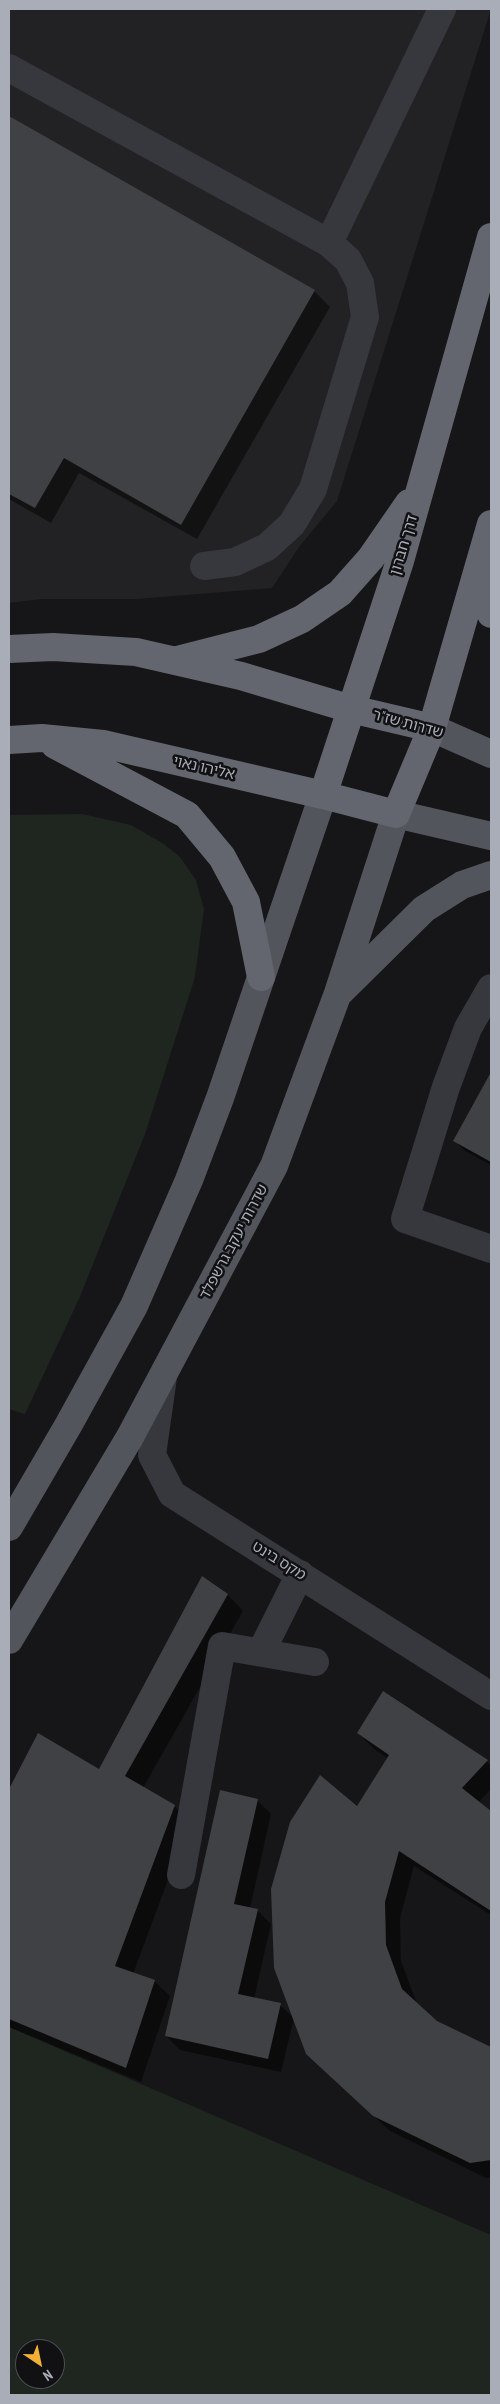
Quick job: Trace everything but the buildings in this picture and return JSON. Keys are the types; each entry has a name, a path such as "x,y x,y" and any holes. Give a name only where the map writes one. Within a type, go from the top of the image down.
{"highway":[{"name":"דרך חברון","path":"323,795 400,561 491,237"},
{"path":"173,660 259,639 302,619 340,593 371,558 422,483"},
{"path":"490,527 487,593 491,614"},
{"path":"396,814 432,728 490,527"},
{"path":"9,649 53,647 136,652 241,676 351,709"},
{"name":"שדרות שז\"ר","path":"351,709 432,728"},
{"path":"42,738 188,815 222,857 246,902 260,977"},
{"name":"אליהו נאוי","path":"9,740 42,738 103,744 323,795 396,814"}],"main road":[{"name":"שדרות שז\"ר","path":"432,728 491,754"},
{"path":"9,1527 69,1424 134,1306 190,1180 220,1098 323,795"},
{"path":"396,814 491,836"},
{"name":"שדרות יעקב גרשפלד","path":"9,1640 130,1437 274,1166 338,993 396,814"},
{"path":"338,993 424,908 462,885 491,875"}],"street":[{"path":"328,243 442,9"},
{"path":"9,68 328,243 348,260 360,283 365,317 313,489 292,524 267,547 235,562 204,566"},
{"path":"491,988 468,1028 446,1087 405,1219 491,1248"},
{"name":"מקס בינט","path":"163,1375 152,1454 172,1494 491,1696"},
{"path":"261,1652 300,1574"},
{"path":"181,1875 222,1646 315,1662"}],"shaded area":[{"path":"9,9 491,9 337,501 299,547 272,588 137,599 42,599 9,603"},
{"path":"82,814 131,825 164,844 180,857 196,880 204,909 195,977 145,1134 79,1299 25,1414 9,1409 9,815"},
{"path":"9,2027 491,2235 491,2395 9,2395"}]}
